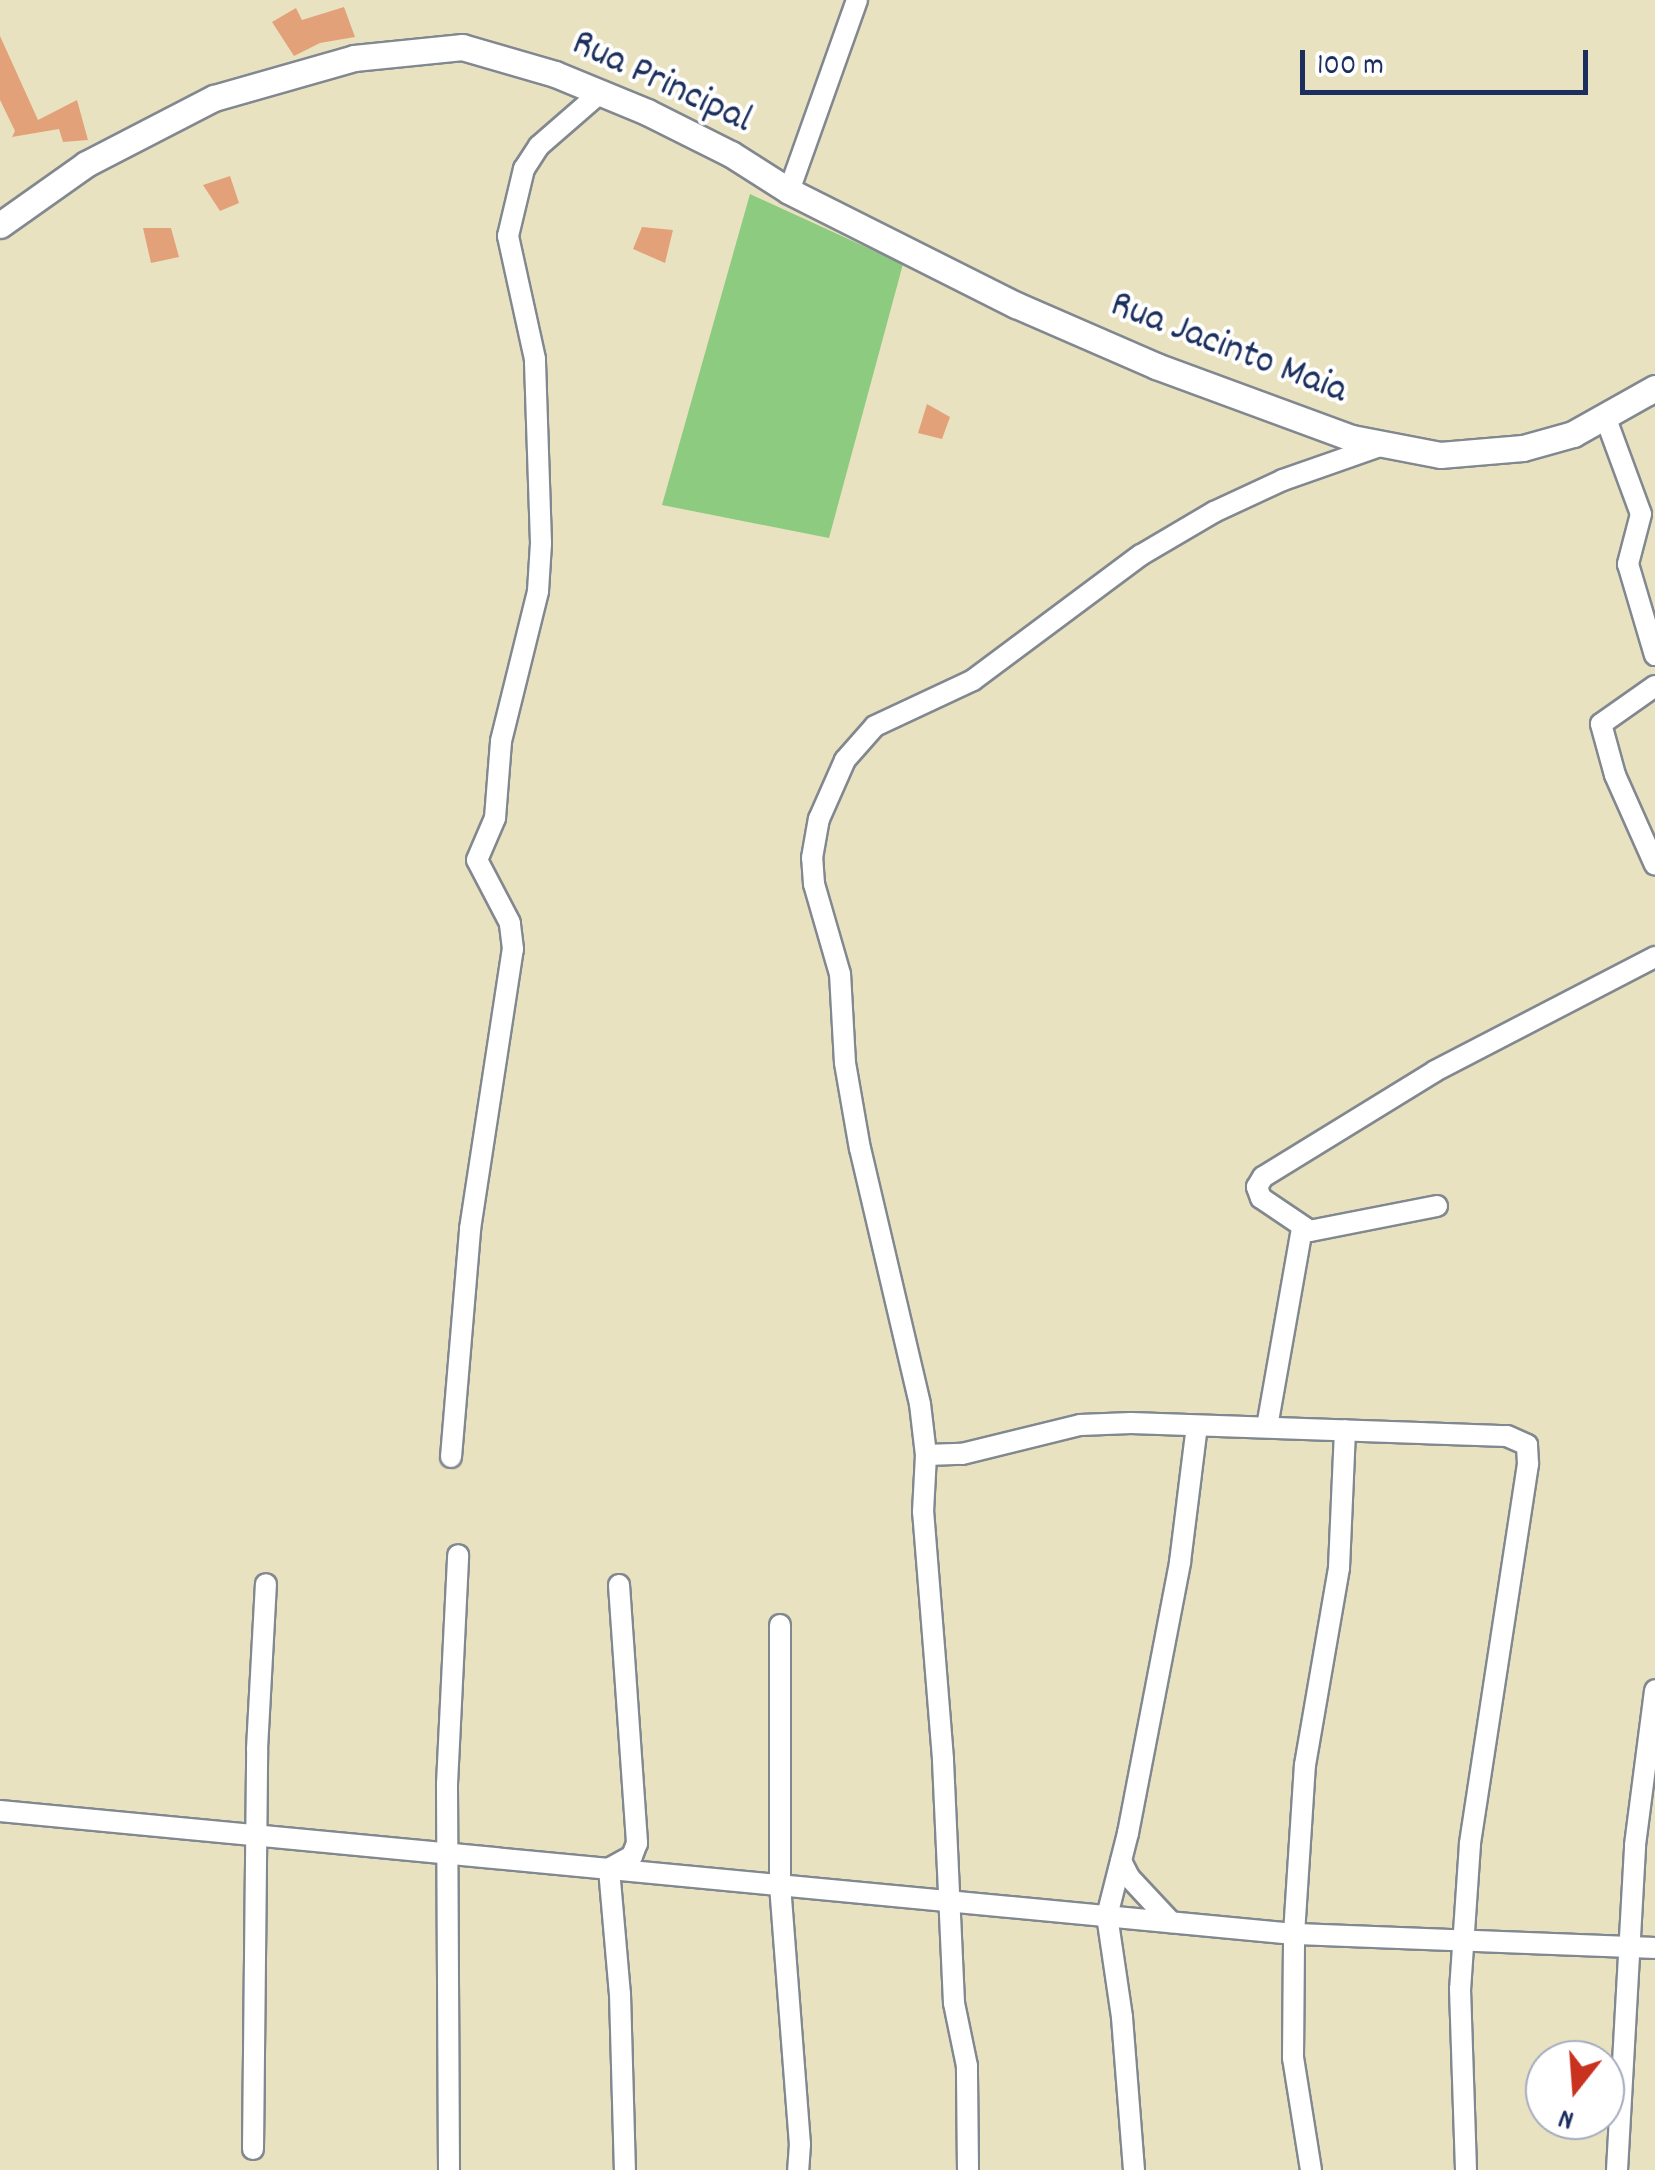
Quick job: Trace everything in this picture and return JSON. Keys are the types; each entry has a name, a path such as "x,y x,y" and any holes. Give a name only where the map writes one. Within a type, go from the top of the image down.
{"street":[{"path":"789,191 857,0"},
{"name":"Rua Principal","path":"0,225 86,164 172,116 322,65 394,51 462,47 525,63 681,128 789,191"},
{"path":"451,1457 470,1229 514,949 510,922 477,860 495,818 501,742 538,591 541,543 536,359 508,236 524,169 540,146 600,93"},
{"name":"Rua Jacinto Maia","path":"789,191 1033,312 1222,391 1380,446 1440,456 1549,442 1606,419 1655,388"},
{"path":"1606,419 1641,514 1628,564 1655,655"},
{"path":"968,2170 967,2066 954,2003 943,1759 923,1512 926,1455 920,1404 860,1149 846,1064 840,974 814,884 812,858 832,784 860,739 876,726 973,680 1141,555 1214,512 1283,480 1380,446"},
{"path":"1655,686 1601,724 1606,750 1655,865"},
{"path":"1437,1206 1318,1231 1302,1228 1261,1198 1257,1187 1263,1178 1434,1072 1655,957"},
{"path":"1267,1427 1302,1228"},
{"path":"926,1455 962,1454 1080,1424 1507,1436 1527,1445 1528,1464 1479,1774 1464,1938 1460,1989 1466,2170"},
{"path":"1134,2170 1122,2017 1107,1916 1180,1562 1197,1426"},
{"path":"1311,2170 1292,2058 1294,1934 1305,1766 1339,1568 1346,1430"},
{"path":"449,2170 447,1856 458,1555"},
{"path":"253,2148 257,1749 266,1584"},
{"path":"609,1869 632,1856 637,1843 619,1586"},
{"path":"780,1625 780,1886 800,2144 798,2170"},
{"path":"1617,2170 1638,1811 1655,1690"},
{"path":"0,1811 259,1839 1294,1934 1655,1948"},
{"path":"1121,1862 1129,1878 1171,1922"},
{"path":"609,1869 620,1994 625,2170"}],"green space":[{"path":"750,194 903,264 829,538 662,505"}],"building":[{"path":"344,7 355,37 320,43 294,56 272,22 296,8 302,20"},
{"path":"0,36 38,120 77,100 88,140 63,142 59,129 12,137 15,131 0,100"},
{"path":"230,176 239,203 220,211 203,185"},
{"path":"642,227 673,230 665,263 633,249"},
{"path":"143,228 171,228 179,257 151,263"},
{"path":"927,404 950,417 942,439 918,433"}]}
